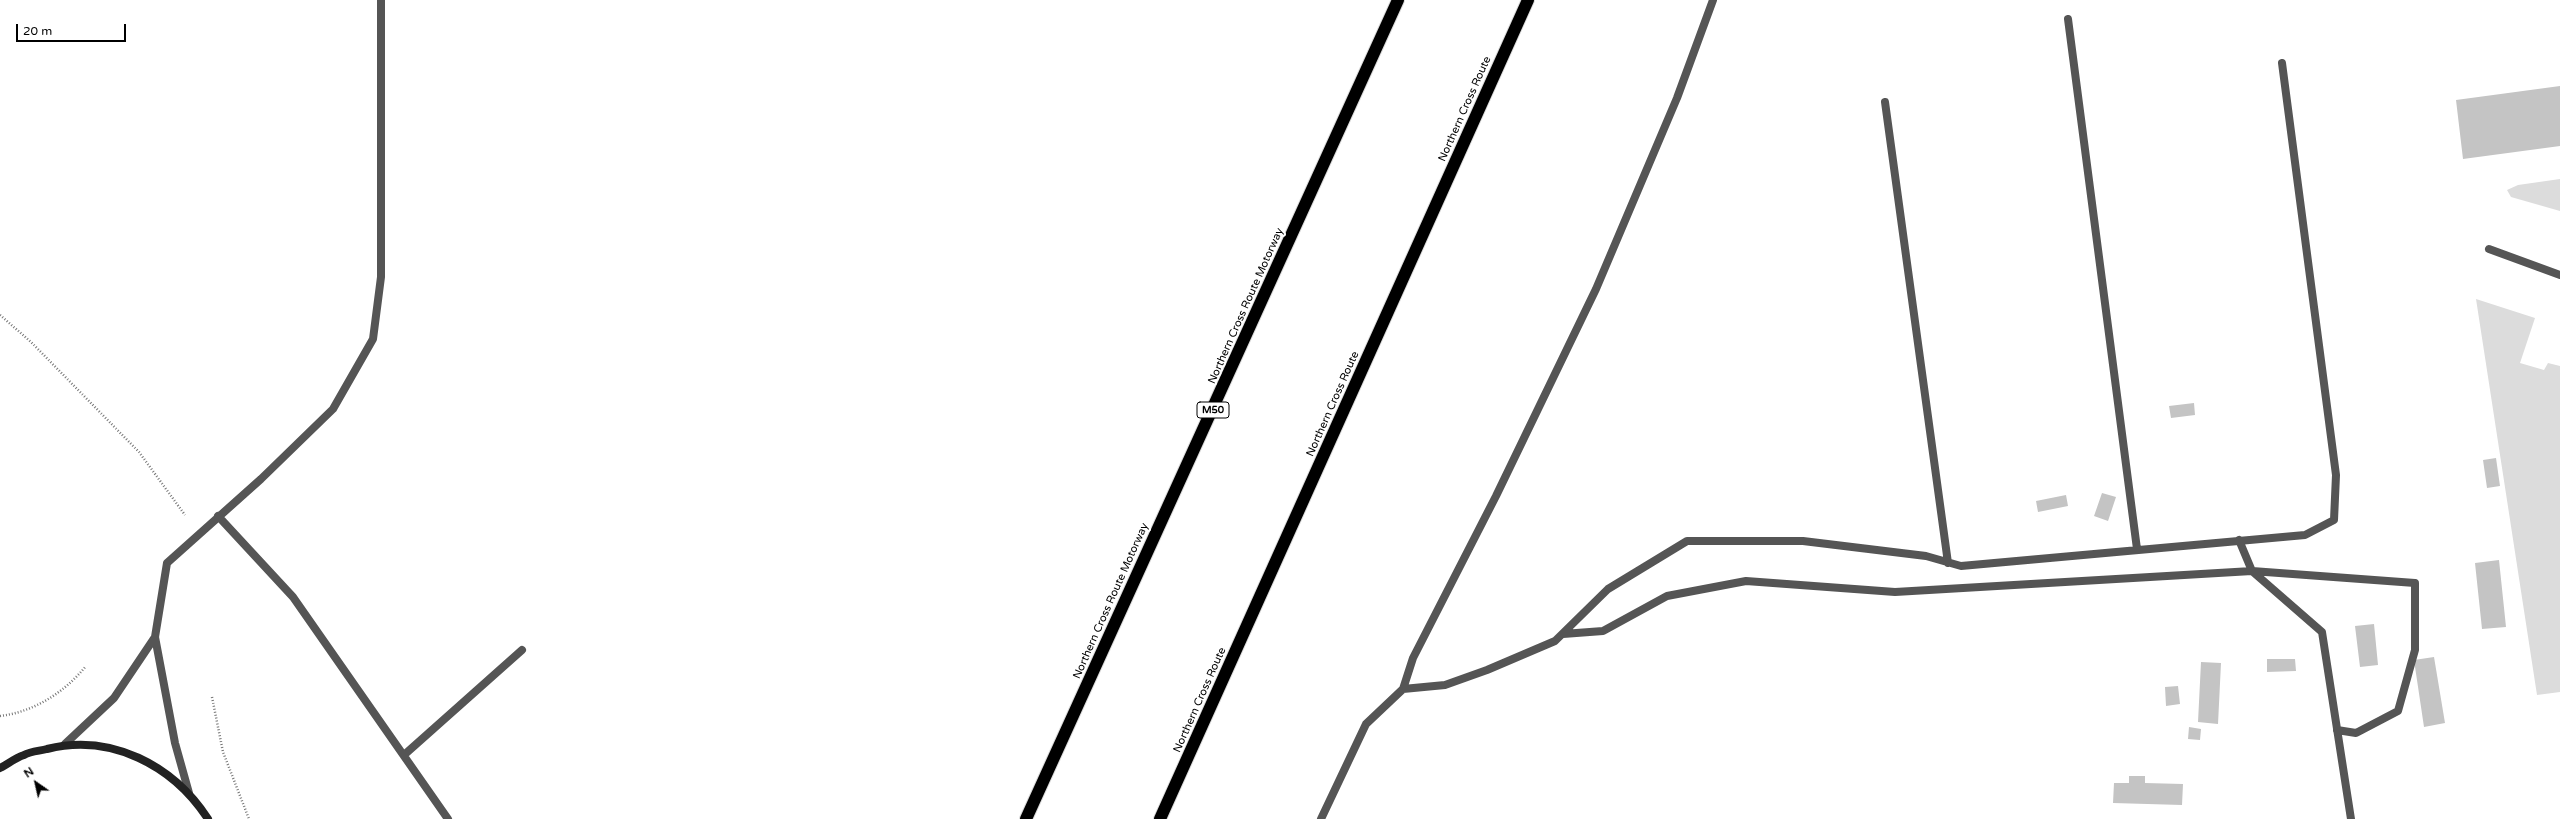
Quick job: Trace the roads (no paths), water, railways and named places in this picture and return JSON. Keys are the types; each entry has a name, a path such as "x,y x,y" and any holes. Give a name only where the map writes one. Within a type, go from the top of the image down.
{"highway":[{"name":"Northern Cross Route Motorway","path":"1026,819 1398,0"},
{"name":"Northern Cross Route","path":"1160,819 1528,0"}],"street":[{"path":"189,793 175,743 155,637 167,563 261,479 333,409 373,339 381,277 381,0"},
{"path":"1321,819 1366,724 1404,689 1413,658 1496,496 1596,290 1677,98 1713,0"},
{"path":"2068,20 2137,549"},
{"path":"1404,689 1445,685 1488,670 1555,641 1608,589 1687,541 1802,541 1926,556 1961,566 2305,535 2334,520 2336,475 2282,63"},
{"path":"1885,102 1948,563"},
{"path":"2489,249 2560,275"},
{"path":"218,516 293,597 448,819"},
{"path":"2239,540 2252,571 2322,632 2351,819"},
{"path":"1563,634 1603,631 1667,596 1746,581 1895,592 2252,571 2415,583 2415,650 2398,711 2356,733 2337,730"},
{"path":"65,744 114,698 155,637"},
{"path":"404,755 522,650"},
{"path":"0,768 24,754 65,744 104,746 129,753 157,766 189,793 208,819"}]}
